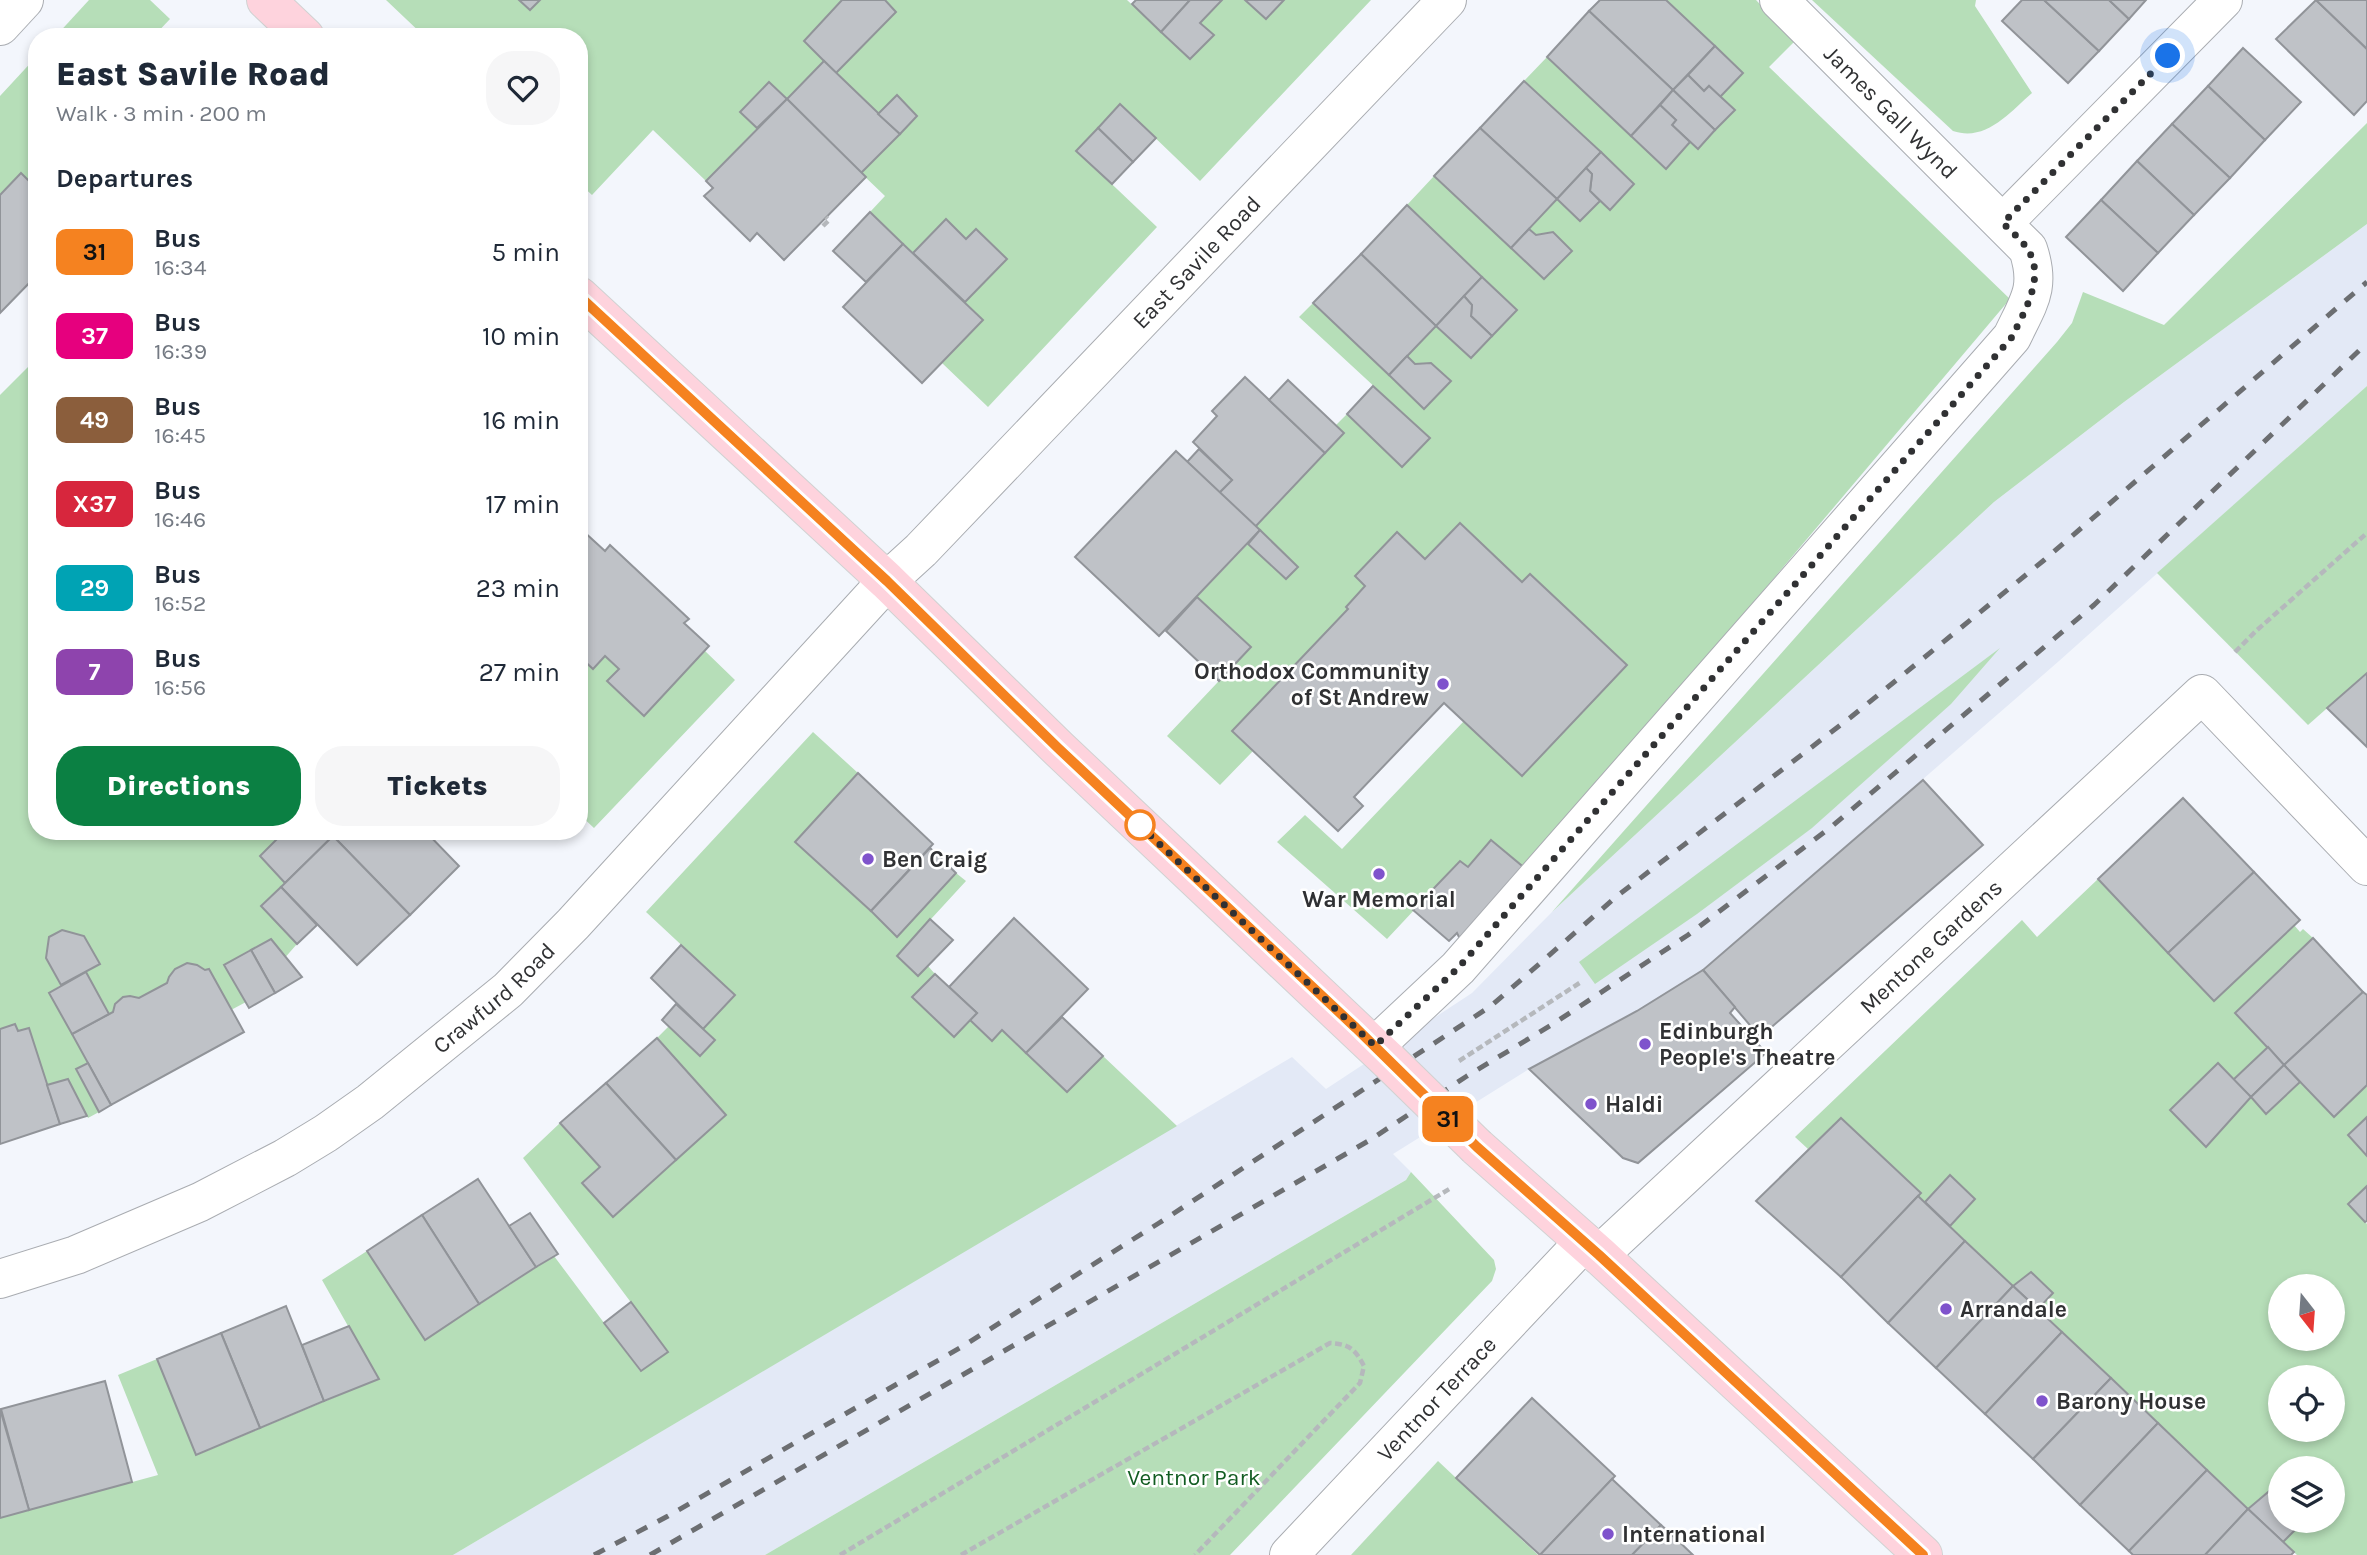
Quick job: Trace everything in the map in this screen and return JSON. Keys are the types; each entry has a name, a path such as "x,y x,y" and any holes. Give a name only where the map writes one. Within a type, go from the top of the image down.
{"main road":[{"path":"266,0 296,28"},
{"path":"588,304 887,581 1058,748 1382,1053 1486,1155 1592,1248 1923,1555"}],"street":[{"path":"0,26 24,0"},
{"name":"East Savile Road","path":"887,581 921,550 1447,0"},
{"name":"James Gall Wynd","path":"1382,1053 2012,337 2032,294 2035,270 2028,249 1779,0"},
{"path":"2003,223 2223,0"},
{"name":"Crawfurd Road","path":"0,1279 75,1255 200,1202 285,1158 326,1133 412,1068 508,990 573,924 887,581"},
{"name":"Mentone Gardens","path":"1592,1248 2202,694 2367,866"},
{"name":"Ventnor Terrace","path":"1289,1555 1592,1248"}],"path":[{"path":"823,226 829,220 826,217"},
{"path":"2235,652 2367,533"},
{"path":"1500,1034 1581,982"},
{"path":"840,1555 1486,1155"},
{"path":"961,1555 1330,1343 1346,1343 1357,1352 1364,1366 1360,1383 1195,1555"}],"shaded area":[{"path":"2367,224 2367,386 2059,661 1703,970 1637,1011 1529,1069 1393,1154 1411,1172 1406,1180 765,1555 453,1555 1292,1057 1326,1089 1472,993 1552,912 1994,502 2124,402"}],"green space":[{"path":"89,0 150,0 170,19 162,28 63,28"},
{"path":"386,0 519,0 530,10 540,0 842,0 804,41 824,61 787,99 769,82 740,112 757,128 706,181 653,130 592,195 588,191 588,28 416,28"},
{"path":"885,0 1127,0 1190,59 1213,35 1200,23 1222,0 1245,0 1266,19 1284,0 1371,0 1200,181 1120,104 1077,151 1157,227 988,407 942,363 983,320 965,302 1006,259 976,230 966,239 946,220 913,253 870,212 885,196 861,173 917,116 897,95 878,114 836,73 896,12"},
{"path":"1666,0 1756,0 1795,41 1769,67 2010,299 1527,870 1491,840 1468,867 1460,861 1387,939 1277,842 1305,815 1342,849 1464,721 1522,776 1626,665 1530,574 1522,582 1460,523 1425,559 1397,533 1355,576 1365,586 1253,751 1220,785 1167,736 1250,648 1197,597 1248,544 1286,579 1298,567 1255,527 1344,433 1336,425 1347,414 1402,466 1430,438 1299,317 1313,303 1424,408 1451,381 1431,363 1415,364 1407,356 1436,326 1471,358 1517,310 1407,205 1434,176 1544,279 1572,251 1536,235 1529,229 1557,199 1580,221 1600,201 1610,209 1634,184 1524,81 1547,57 1667,168 1690,142 1698,148 1734,110 1720,97 1743,73"},
{"path":"1812,0 1976,0 1975,6 2032,93 2006,117 1986,129 1976,133 1953,131"},
{"path":"28,66 28,181 21,174 0,195 0,96"},
{"path":"2367,123 2367,224 2124,402 1994,502 1552,912 2057,342 2072,323 2083,292 2164,325"},
{"path":"28,367 28,840 285,840 285,883 261,906 297,944 246,1002 231,1010 209,969 188,964 177,967 167,983 139,998 122,998 109,1014 86,972 100,964 84,936 62,930 49,937 46,959 61,985 49,993 88,1063 76,1070 99,1112 88,1118 68,1079 47,1085 29,1028 18,1031 15,1024 0,1029 0,395"},
{"path":"2367,386 2367,673 2308,725 2157,573"},
{"path":"2000,648 1951,704 1812,828 1697,914 1595,984 1579,962"},
{"path":"705,651 735,680 594,828 588,822 588,664 593,669 605,656 619,669 607,681 644,715"},
{"path":"813,732 858,773 795,842 897,936 956,873 966,881 897,956 918,976 928,966 935,974 912,997 953,1037 970,1020 991,1041 1002,1030 1067,1092 1103,1056 1177,1126 453,1555 0,1555 0,1518 158,1475 118,1375 157,1359 197,1455 378,1379 322,1280 367,1251 425,1340 554,1256 640,1371 668,1352 523,1158 560,1123 600,1167 582,1184 613,1217 726,1115 657,1038 669,1026 701,1056 715,1040 703,1029 735,995 646,912"},
{"path":"2098,879 2294,925 2300,932 2303,929 2313,938 2235,1013 2268,1047 2233,1080 2170,1110 2206,1147 2251,1097 2267,1114 2300,1082 2334,1116 2367,1085 2367,1117 2348,1135 2367,1156 2367,1186 2348,1204 2367,1224 2367,1555 2297,1555 2283,1542 2292,1533 2345,1533 2345,1456 2268,1456 2268,1492 2248,1509 2038,1309 2053,1293 2013,1286 1950,1226 1975,1199 1950,1175 1925,1202 1918,1196 1920,1193 1841,1118 1808,1149 1795,1137 2022,920 2037,937"},
{"name":"Ventnor Park","path":"1411,1172 1494,1260 1496,1269 1492,1281 1230,1555 765,1555 1406,1180"},
{"path":"1438,1461 1538,1555 1351,1555"}],"building":[{"path":"519,0 540,0 530,10"},
{"path":"842,0 885,0 896,12 836,73 804,41"},
{"path":"1136,0 1190,0 1161,32 1132,4"},
{"path":"1190,0 1222,0 1200,23 1214,35 1190,59 1161,32"},
{"path":"1245,0 1284,0 1266,19"},
{"path":"1600,0 1666,0 1715,46 1673,90 1589,11"},
{"path":"2022,0 2044,0 2099,51 2068,83 2002,21"},
{"path":"2044,0 2109,0 2129,19 2099,51"},
{"path":"2109,0 2146,0 2129,19"},
{"path":"2316,0 2367,49 2367,101 2354,115 2276,39"},
{"path":"2316,0 2367,0 2367,49"},
{"path":"1589,11 1673,90 1631,136 1547,57"},
{"path":"1715,46 1743,73 1720,97 1709,86 1704,91 1688,75"},
{"path":"2243,48 2301,102 2265,140 2208,86"},
{"path":"824,61 900,134 861,173 787,99"},
{"path":"1688,75 1704,91 1709,86 1735,110 1715,130 1673,90"},
{"path":"1524,81 1601,152 1557,199 1480,128"},
{"path":"769,82 787,99 757,128 740,112"},
{"path":"2208,86 2265,140 2230,178 2172,124"},
{"path":"1673,90 1715,130 1698,149 1672,125 1676,120 1660,105"},
{"path":"897,95 917,116 900,134 878,114"},
{"path":"787,99 866,177 784,260 757,233 750,241 704,196 713,188 706,181"},
{"path":"1120,104 1156,138 1133,162 1098,128"},
{"path":"1660,105 1676,120 1672,125 1690,142 1666,169 1631,136"},
{"path":"2172,124 2230,178 2194,215 2137,161"},
{"path":"1098,128 1133,162 1112,184 1076,151"},
{"path":"1480,128 1557,199 1511,248 1434,176"},
{"path":"1601,152 1634,184 1610,210 1590,191 1592,174 1586,168"},
{"path":"2137,161 2194,215 2158,253 2101,200"},
{"path":"1586,168 1592,174 1590,191 1600,201 1580,221 1557,199"},
{"path":"21,173 28,180 28,284 0,313 0,195"},
{"path":"2101,200 2158,253 2123,291 2066,237"},
{"path":"1407,205 1482,277 1436,326 1361,254"},
{"path":"870,212 903,244 866,282 833,251"},
{"path":"946,219 966,239 976,229 1007,259 965,302 913,253"},
{"path":"1529,229 1536,235 1553,232 1572,251 1544,279 1511,248"},
{"path":"903,244 983,320 922,383 843,307"},
{"path":"1361,254 1436,326 1389,375 1313,303"},
{"path":"1482,277 1517,310 1492,336 1471,316 1472,305 1464,296"},
{"path":"1464,296 1472,305 1471,316 1492,336 1471,358 1436,326"},
{"path":"1407,356 1415,364 1431,363 1451,381 1424,409 1389,375"},
{"path":"1245,377 1325,453 1255,527 1219,493 1232,480 1193,442 1217,416 1212,411"},
{"path":"1288,380 1344,433 1325,453 1269,400"},
{"path":"1373,386 1430,438 1402,467 1347,414"},
{"path":"1199,449 1232,480 1219,493 1187,462"},
{"path":"1176,451 1260,530 1159,636 1075,557"},
{"name":"Orthodox Community of St Andrew","path":"1460,523 1522,582 1530,574 1627,665 1522,776 1444,703 1354,797 1363,806 1338,831 1232,731 1348,609 1346,607 1365,586 1355,576 1397,532 1425,559"},
{"path":"1260,530 1298,567 1286,579 1248,544"},
{"path":"588,535 605,551 610,545 689,619 684,623 709,646 644,716 607,681 619,669 605,656 593,669 588,664"},
{"path":"1197,597 1251,647 1219,681 1166,631"},
{"path":"2367,673 2367,747 2327,708"},
{"path":"858,773 933,844 871,911 795,842"},
{"path":"1923,780 1983,845 1760,1037 1703,970"},
{"path":"2183,798 2254,872 2168,953 2098,879"},
{"path":"276,840 329,840 285,883 260,856"},
{"path":"329,840 337,840 410,915 357,965 281,887"},
{"path":"337,840 434,840 459,866 410,915"},
{"path":"1491,840 1527,870 1460,939 1457,933 1449,941 1413,910 1460,861 1468,867"},
{"path":"930,848 956,873 897,937 871,911"},
{"path":"2254,872 2300,920 2214,1001 2168,953"},
{"path":"281,887 317,925 297,944 261,906"},
{"path":"1014,918 1088,989 1026,1053 1002,1030 992,1041 970,1020 977,1013 949,987"},
{"path":"930,919 953,940 918,976 897,956"},
{"path":"62,930 84,936 100,964 61,985 46,958 49,937"},
{"path":"2313,938 2363,992 2284,1065 2235,1013"},
{"path":"271,939 302,977 275,993 251,950"},
{"path":"681,945 735,995 703,1029 651,978"},
{"path":"251,950 275,993 249,1008 224,965"},
{"path":"187,963 209,969 244,1032 111,1105 72,1034 113,1012 115,1004 123,997 139,998 167,983 175,969"},
{"path":"1703,970 1735,1007 1730,1013 1766,1053 1638,1163 1623,1158 1529,1069 1637,1011"},
{"path":"86,972 109,1014 72,1034 49,993"},
{"path":"935,974 977,1013 954,1037 912,997"},
{"path":"2363,992 2367,995 2367,1085 2334,1117 2284,1065"},
{"path":"676,1004 715,1040 700,1056 662,1020"},
{"path":"1062,1017 1103,1056 1067,1092 1026,1053"},
{"path":"15,1024 18,1031 29,1028 60,1124 0,1144 0,1029"},
{"path":"657,1038 726,1115 676,1160 606,1083"},
{"path":"2268,1047 2284,1065 2251,1097 2233,1080"},
{"path":"88,1063 111,1105 99,1112 76,1069"},
{"path":"2218,1063 2251,1097 2206,1147 2170,1110"},
{"path":"2284,1065 2300,1082 2266,1114 2251,1097"},
{"path":"68,1079 87,1116 60,1124 47,1085"},
{"path":"606,1083 676,1160 613,1217 582,1183 600,1167 560,1123"},
{"path":"2367,1117 2367,1156 2348,1135"},
{"path":"1841,1118 1921,1193 1841,1277 1756,1201"},
{"path":"1950,1175 1975,1199 1950,1226 1925,1202"},
{"path":"478,1179 536,1267 479,1304 422,1215"},
{"path":"2367,1186 2367,1221 2365,1222 2348,1204"},
{"path":"1918,1196 1965,1241 1888,1323 1841,1277"},
{"path":"530,1213 558,1254 536,1267 509,1226"},
{"path":"422,1215 479,1304 425,1340 367,1251"},
{"path":"1965,1241 2013,1286 1936,1368 1888,1323"},
{"path":"2031,1272 2053,1293 2038,1309 2013,1286"},
{"path":"2013,1286 2062,1332 1985,1414 1936,1368"},
{"path":"631,1302 668,1352 641,1371 604,1323"},
{"path":"286,1306 324,1401 260,1428 221,1333"},
{"path":"349,1326 379,1379 324,1401 302,1345"},
{"path":"2062,1332 2111,1378 2033,1459 1985,1414"},
{"path":"221,1333 260,1428 196,1455 157,1359"},
{"path":"2111,1378 2158,1423 2080,1505 2033,1459"},
{"path":"105,1381 132,1482 29,1510 1,1409"},
{"path":"1532,1398 1615,1476 1540,1555 1456,1478"},
{"path":"0,1409 29,1510 0,1518"},
{"path":"2158,1423 2207,1470 2129,1551 2080,1505"},
{"path":"2207,1470 2248,1509 2205,1555 2133,1555 2129,1551"},
{"path":"1612,1479 1661,1525 1632,1555 1540,1555"},
{"path":"2268,1492 2268,1528 2248,1509"},
{"path":"2248,1509 2268,1528 2268,1533 2274,1533 2294,1552 2291,1555 2205,1555"},
{"path":"1661,1525 1669,1532 1693,1555 1632,1555"},
{"path":"2273,1533 2292,1533 2283,1542"}],"railway":[{"path":"594,1555 668,1516 963,1346 1159,1223 1491,1006 1617,896 1851,717 2043,561 2367,282"},
{"path":"650,1555 1370,1140 1688,935 1831,827 2094,605 2367,343"}],"bus line":[{"name":"31","path":"588,304 887,581 1058,748 1356,1028 1477,1147 1599,1255 1923,1555"}],"place":[{"name":"Orthodox Community of St Andrew","path":"1443,684"},
{"name":"Ben Craig","path":"868,859"},
{"name":"War Memorial","path":"1379,874"},
{"name":"Edinburgh People's Theatre","path":"1645,1044"},
{"name":"Haldi","path":"1591,1104"},
{"name":"Arrandale","path":"1946,1309"},
{"name":"Barony House","path":"2042,1401"},
{"name":"International","path":"1608,1534"}],"route":[{"path":"1140,825 1136,822 1375,1046 1458,968 2012,337 2032,294 2035,270 2028,249 2003,223 2168,56"}]}
